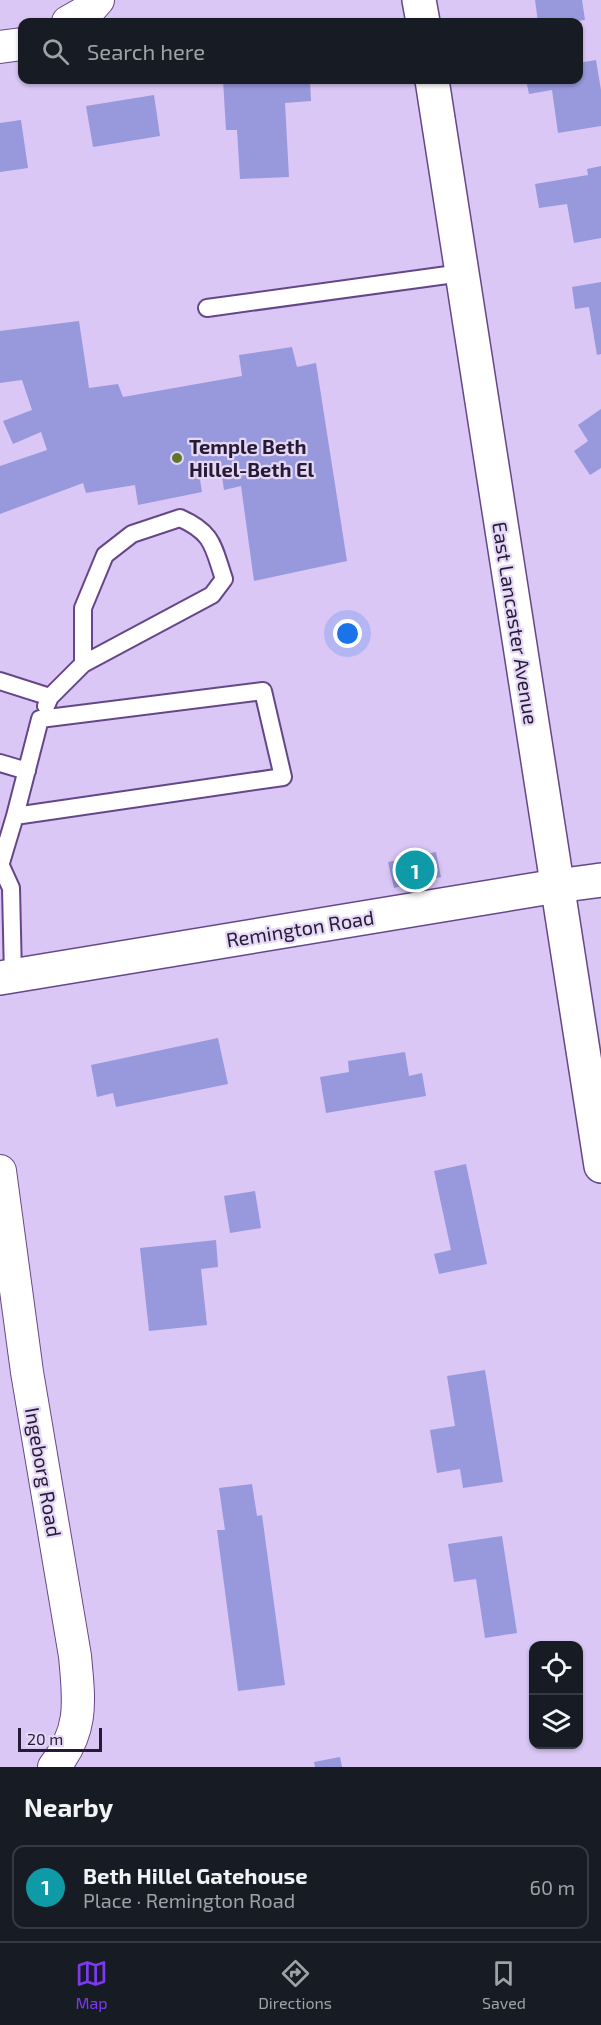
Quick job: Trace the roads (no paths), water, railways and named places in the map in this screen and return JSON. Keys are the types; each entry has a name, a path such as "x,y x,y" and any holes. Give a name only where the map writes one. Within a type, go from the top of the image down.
{"main road":[{"path":"419,0 422,18"},
{"name":"East Lancaster Avenue","path":"433,84 601,1166"},
{"name":"Remington Road","path":"6,977 601,880"}],"street":[{"path":"75,18 89,10 98,0"},
{"path":"0,47 18,45"},
{"name":"Ingeborg Road","path":"0,1171 27,1372 75,1656 80,1701 76,1728 65,1753 54,1767"}],"lane":[{"path":"207,308 462,273"},
{"path":"6,977 11,888 0,866 3,844 15,816 40,720 50,697 83,664 212,595 224,579 211,539 196,525 180,518 132,534 105,555 83,608 83,664"},
{"path":"0,681 50,697"},
{"path":"15,816 283,777 263,691 40,720"},
{"path":"0,763 27,771"}],"place":[{"name":"Temple Beth Hillel-Beth El","path":"177,458"},
{"name":"Beth Hillel Gatehouse","path":"415,870"}]}
